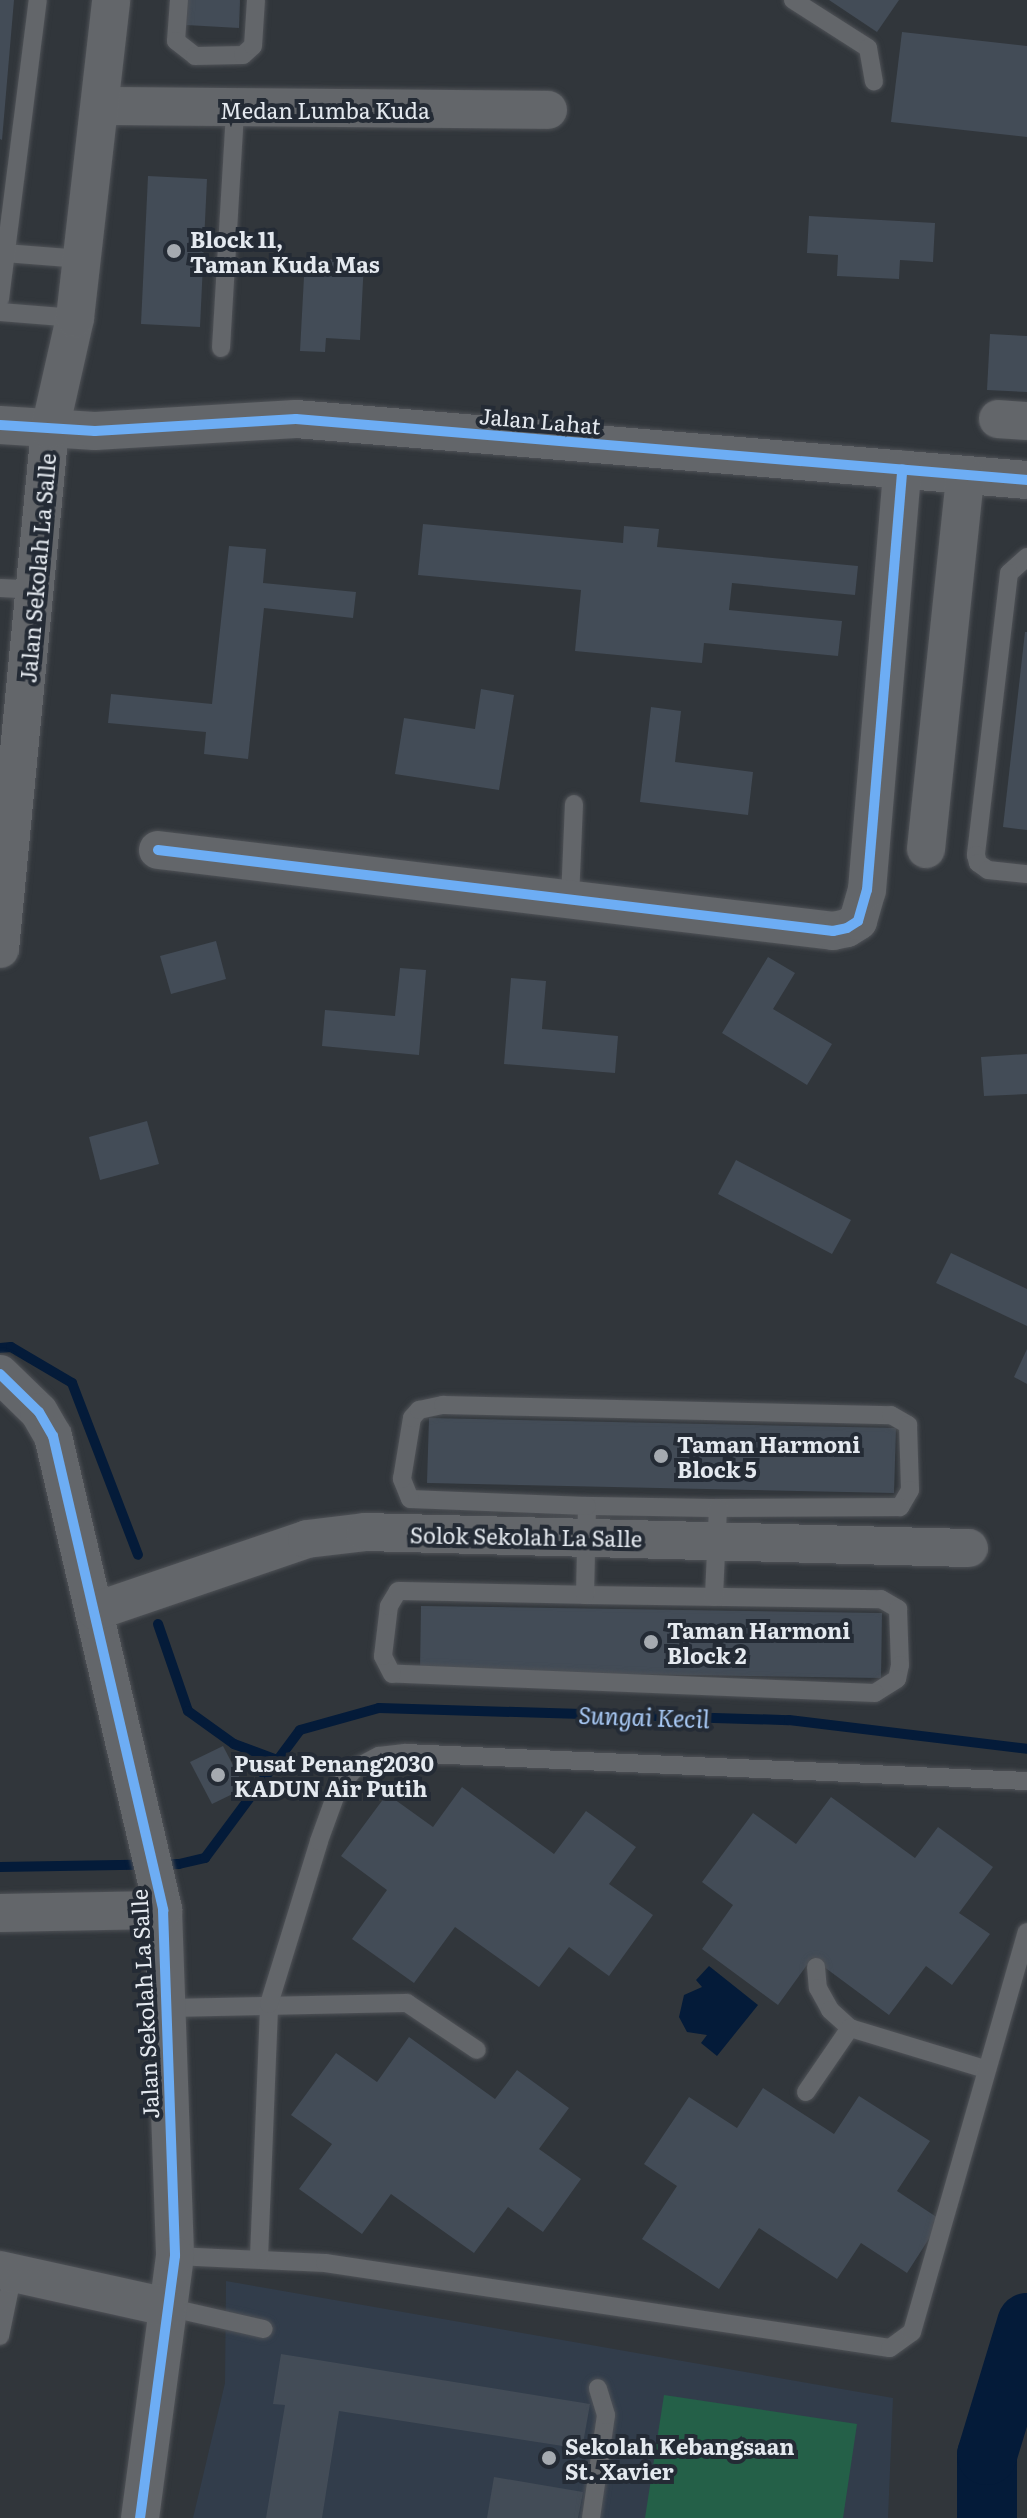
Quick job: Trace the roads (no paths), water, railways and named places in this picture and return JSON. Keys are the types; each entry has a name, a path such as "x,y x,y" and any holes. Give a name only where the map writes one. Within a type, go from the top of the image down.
{"street":[{"name":"Jalan Sekolah La Salle","path":"0,949 18,589 75,318 102,106 111,0"},
{"name":"Medan Lumba Kuda","path":"102,106 235,110 548,110"},
{"name":"Jalan Lahat","path":"0,425 50,429 296,419 1027,480"},
{"path":"158,850 833,931 858,921 867,890 902,469"},
{"path":"926,849 965,476"},
{"name":"Jalan Sekolah La Salle","path":"0,1374 39,1412 53,1436 75,1546 96,1611 153,1850 163,1910 175,2256 140,2518"},
{"name":"Solok Sekolah La Salle","path":"96,1611 307,1539 365,1532 586,1521 717,1524 969,1548"},
{"path":"0,1913 163,1910"},
{"path":"6,2272 167,2307"}],"lane":[{"path":"0,299 38,0"},
{"path":"179,0 176,41 195,56 243,55 253,46 256,0"},
{"path":"793,0 868,48 874,81"},
{"path":"221,348 235,110"},
{"path":"4,253 82,259"},
{"path":"0,312 75,318"},
{"path":"1027,557 1009,573 976,855 988,870 1027,874"},
{"path":"570,899 574,804"},
{"path":"585,1595 586,1521 410,1499 402,1479 412,1418 429,1405 443,1405 891,1415 908,1425 910,1490 900,1507 717,1524 714,1597"},
{"path":"398,1591 585,1595 891,1602 901,1619 897,1679 875,1693 402,1678 385,1667 389,1606 398,1591"},
{"path":"259,2257 269,2004 339,1786 356,1768 379,1756 1027,1781"},
{"path":"175,2256 259,2257 325,2263 890,2348 912,2332 985,2069 1027,1932"},
{"path":"816,1967 818,1988 830,2010 850,2028 985,2069"},
{"path":"167,2008 407,2003 477,2050"},
{"path":"806,2092 850,2028"},
{"path":"0,2336 6,2272"},
{"path":"167,2307 264,2329"},
{"path":"591,2518 606,2415 598,2388"}],"water":[{"path":"709,1966 758,2005 717,2056 701,2043 707,2035 687,2032 679,2017 684,1995 702,1987 696,1980"}],"waterway":[{"name":"Sungai Kecil","path":"0,1348 11,1347 72,1383 138,1555"},
{"name":"Sungai Kecil","path":"158,1624 188,1711 234,1744 277,1760"},
{"name":"Sungai Kecil","path":"0,1867 179,1864 205,1858 300,1730 379,1708 789,1720 1027,1749"},
{"path":"987,2518 987,2455 1027,2323"}],"place":[{"name":"Block 11, Taman Kuda Mas","path":"174,251"},
{"name":"Taman Harmoni Block 5","path":"661,1456"},
{"name":"Taman Harmoni Block 2","path":"651,1642"},
{"name":"Pusat Penang2030 KADUN Air Putih","path":"218,1775"},
{"name":"Sekolah Kebangsaan St. Xavier","path":"549,2458"}]}
